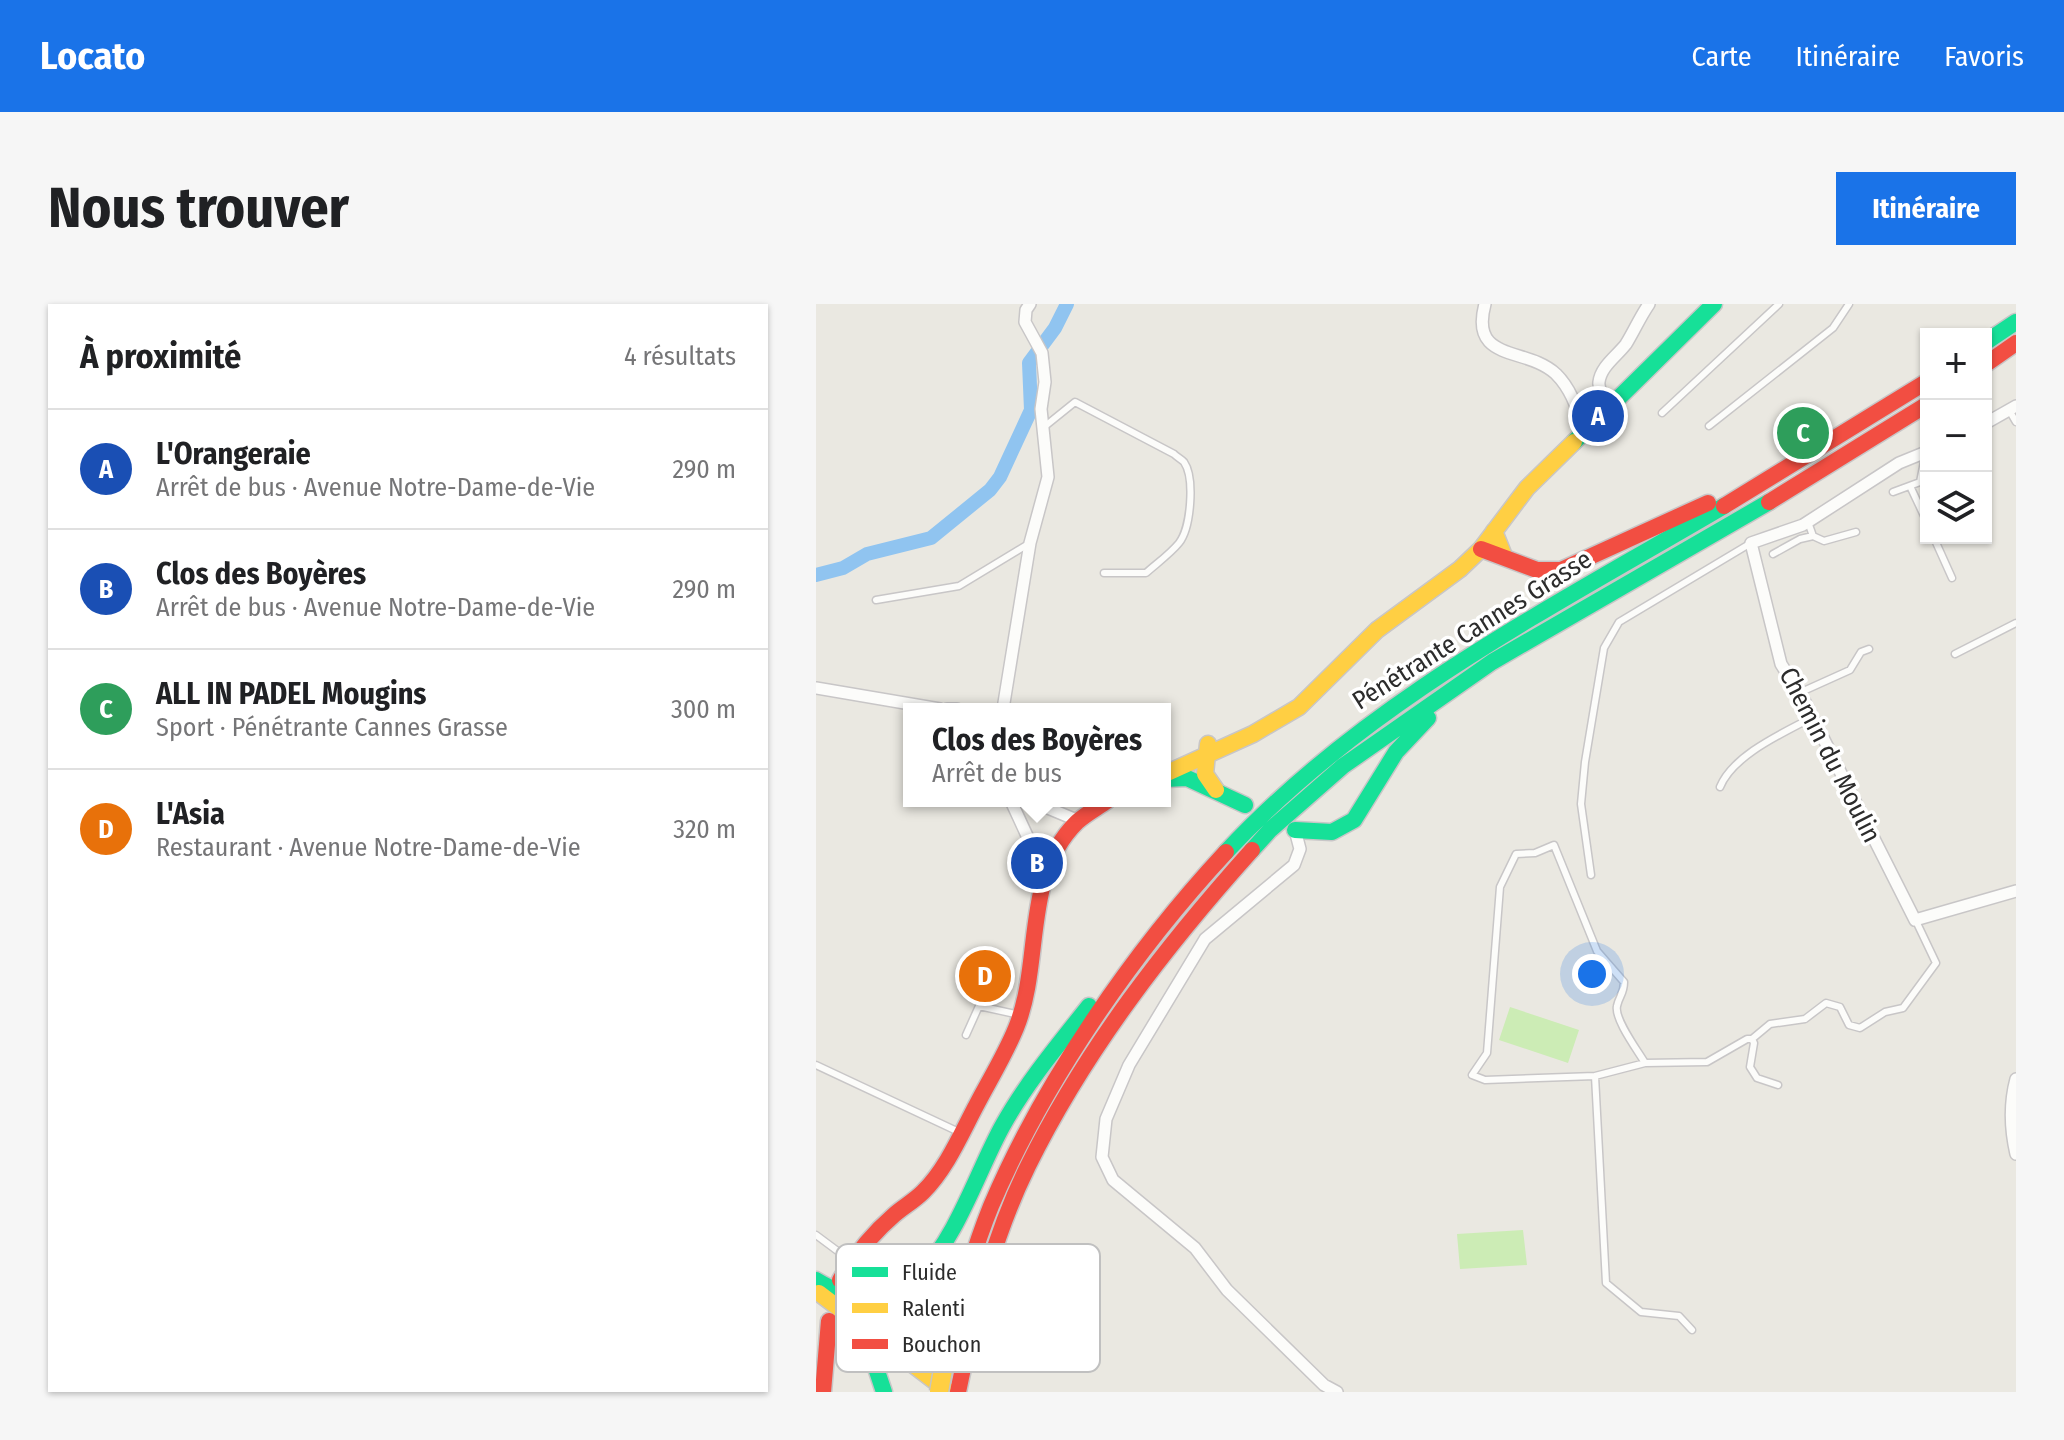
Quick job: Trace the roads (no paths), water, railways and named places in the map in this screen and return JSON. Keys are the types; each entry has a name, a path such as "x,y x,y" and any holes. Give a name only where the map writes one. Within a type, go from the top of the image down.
{"main road":[{"path":"1171,773 1284,710 1317,682 1325,680 1377,630 1460,569 1481,549 1527,488 1714,304"},
{"path":"1992,338 2016,322"},
{"path":"1992,360 2016,343"},
{"name":"Pénétrante Cannes Grasse","path":"979,1244 990,1210 1028,1129 1087,1030 1177,908 1248,828 1286,793 1403,701 1483,648 1920,386"},
{"name":"Pénétrante Cannes Grasse","path":"998,1244 1027,1168 1063,1100 1104,1036 1197,911 1270,830 1343,766 1492,662 1825,469 1920,409"},
{"path":"1481,549 1537,570 1561,570 1809,455"},
{"path":"1494,531 1504,556"},
{"path":"1295,830 1330,833 1354,823 1387,765 1411,732 1606,598"},
{"path":"1171,762 1207,751"},
{"path":"1207,751 1206,779 1216,790"},
{"path":"1171,777 1187,778 1245,805"},
{"path":"863,1244 908,1202 912,1189 957,1131 1016,1014 1029,893 1043,860 1054,851 1084,807"},
{"path":"1074,819 1096,807"},
{"path":"943,1244 1002,1127 1023,1094 1112,976 1177,908"},
{"path":"816,1280 836,1290"},
{"path":"816,1290 836,1305"},
{"path":"816,1298 836,1317"},
{"path":"823,1392 829,1321"},
{"path":"879,1372 884,1392"},
{"path":"923,1372 949,1392"},
{"name":"Pénétrante Cannes Grasse","path":"939,1392 942,1372"},
{"name":"Pénétrante Cannes Grasse","path":"958,1392 962,1372"}],"street":[{"path":"1004,703 1030,543 1048,477 1041,409 1045,382 1039,348 1025,322 1030,304"},
{"path":"1485,304 1482,334 1494,345 1553,371 1570,391 1584,430"},
{"path":"1611,404 1598,386 1600,378 1625,346 1649,304"},
{"path":"1992,420 2013,408"},
{"path":"1751,543 1808,522 1899,463 1920,454"},
{"name":"Chemin du Moulin","path":"1751,543 1781,664 1813,717 1915,920"},
{"path":"816,688 905,703"},
{"path":"1014,807 1029,840 1043,860"},
{"path":"1045,807 1074,819"},
{"path":"1295,830 1300,849 1294,865 1205,939 1129,1065 1106,1119 1102,1157 1113,1180 1195,1248 1227,1290 1320,1389 1337,1392"},
{"path":"1915,920 2016,891"},
{"path":"2016,1079 2010,1102 2016,1154"}],"lane":[{"path":"1662,413 1779,304"},
{"path":"1709,426 1833,328 1849,304"},
{"path":"1044,427 1075,402 1174,454 1185,463 1190,478 1190,499 1185,533 1178,545 1146,573 1104,573"},
{"path":"2013,408 2016,422"},
{"path":"1893,492 1920,482 1922,472"},
{"path":"1910,486 1920,507"},
{"path":"1808,522 1813,536"},
{"path":"1773,554 1800,539 1813,536 1824,541 1856,532"},
{"path":"876,600 959,586 1030,543"},
{"path":"1591,875 1581,804 1604,648 1619,622 1751,543"},
{"path":"1937,544 1952,578"},
{"path":"1955,654 2016,623"},
{"path":"1799,693 1850,670 1861,652 1869,649"},
{"path":"1720,787 1726,772 1769,741 1813,717"},
{"path":"1645,1063 1617,1016 1617,1005 1624,994 1624,982 1597,951 1554,845 1535,853 1516,854 1500,887 1487,1053 1472,1075 1485,1080 1595,1076 1645,1063 1707,1062 1752,1039 1750,1067 1757,1078 1778,1085"},
{"name":"Chemin du Moulin","path":"1752,1039 1770,1024 1805,1019 1826,1003 1840,1007 1849,1025 1860,1028 1885,1012 1903,1008 1936,963 1915,920"},
{"path":"966,1035 979,1006 1016,1014"},
{"path":"816,1065 957,1131"},
{"path":"1595,1076 1606,1283 1641,1312 1679,1316 1692,1330"},
{"path":"816,1235 836,1250"}],"waterway":[{"path":"816,575 843,568 867,554 931,538 990,490 1000,477 1031,410 1029,363 1055,328 1067,304"}],"place":[{"name":"L'Orangeraie","path":"1598,416"},
{"name":"ALL IN PADEL Mougins","path":"1803,433"},
{"name":"Clos des Boyères","path":"1037,863"},
{"name":"L'Asia","path":"985,976"}]}
